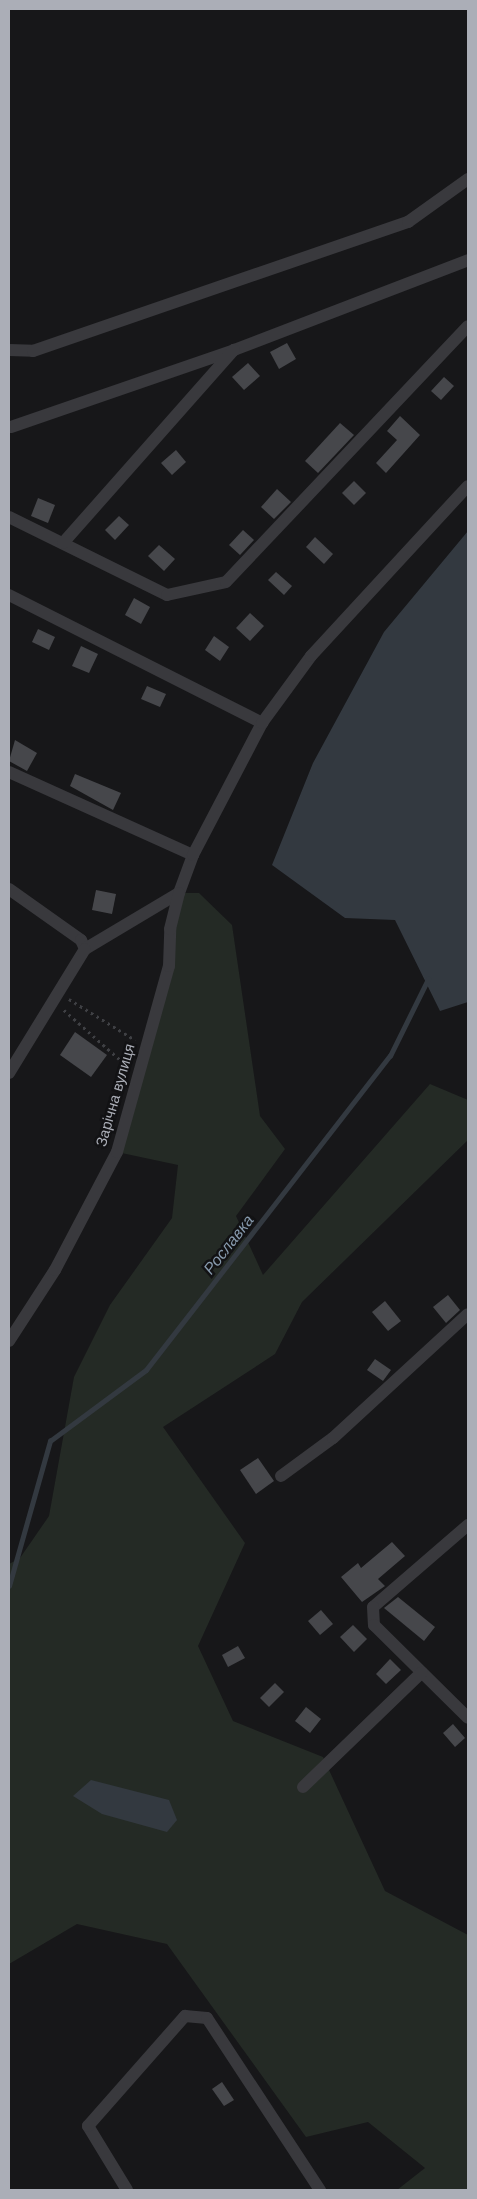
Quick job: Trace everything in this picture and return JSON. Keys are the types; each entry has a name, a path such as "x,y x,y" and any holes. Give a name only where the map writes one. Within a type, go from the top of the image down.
{"street":[{"path":"9,350 33,351 408,222 468,179"},
{"path":"11,426 234,350 468,260"},
{"path":"9,516 167,594 226,582 468,326"},
{"path":"63,543 234,350"},
{"name":"Зарічна вулиця","path":"9,1341 55,1270 117,1152 169,966 170,928 179,893 193,855 262,723 311,656 468,486"},
{"path":"9,595 262,723"},
{"path":"9,772 193,855"},
{"path":"9,889 81,940 85,949"},
{"path":"9,1073 58,996 85,949 179,893"},
{"path":"281,1476 333,1438 468,1314"},
{"path":"468,1526 373,1607 374,1625 468,1718"},
{"path":"303,1787 422,1672"},
{"path":"127,2190 88,2126 185,2016 207,2018 320,2190"}],"path":[{"path":"58,996 146,1047"},
{"path":"58,996 78,1026 138,1076"}],"shaded area":[{"path":"468,531 468,1002 440,1011 395,920 345,918 272,865 313,763 384,632"},
{"path":"179,893 199,893 232,925 260,1116 285,1149 236,1216 263,1275 430,1084 468,1100 468,1140 302,1302 275,1354 163,1427 245,1543 198,1646 233,1721 323,1757 385,1891 468,1935 468,2190 397,2190 425,2168 368,2122 306,2137 167,1944 77,1924 9,1964 9,1564 20,1558 49,1516 74,1377 110,1305 172,1218 178,1165 117,1152 169,966"},
{"path":"91,1780 169,1800 177,1820 167,1832 102,1814 73,1796"}],"building":[{"path":"287,343 296,359 279,369 270,352"},
{"path":"248,363 260,376 244,390 232,377"},
{"path":"444,377 454,386 441,400 431,391"},
{"path":"400,416 420,435 386,473 376,463 397,440 387,431"},
{"path":"340,423 354,435 318,473 305,461"},
{"path":"176,450 186,462 172,475 161,463"},
{"path":"354,481 366,493 354,505 342,493"},
{"path":"277,489 291,502 274,519 261,507"},
{"path":"38,498 55,505 48,523 31,516"},
{"path":"119,516 129,525 115,540 105,530"},
{"path":"243,530 254,540 240,555 229,545"},
{"path":"315,537 333,554 324,564 306,547"},
{"path":"159,545 175,559 164,571 148,556"},
{"path":"276,572 292,586 284,595 268,580"},
{"path":"134,598 150,607 141,624 125,615"},
{"path":"250,613 264,626 250,641 236,628"},
{"path":"38,629 55,637 49,650 32,642"},
{"path":"214,636 229,647 220,661 205,650"},
{"path":"81,646 98,654 89,673 72,666"},
{"path":"147,686 166,694 160,707 141,699"},
{"path":"15,740 37,753 27,771 9,761"},
{"path":"75,774 121,793 113,810 70,786"},
{"path":"96,890 116,894 112,914 92,910"},
{"path":"75,1032 107,1055 91,1077 60,1055"},
{"path":"448,1295 460,1310 446,1323 433,1307"},
{"path":"385,1301 401,1321 388,1331 372,1312"},
{"path":"375,1359 391,1370 383,1381 367,1370"},
{"path":"258,1458 274,1481 256,1494 240,1470"},
{"path":"392,1542 405,1556 378,1579 385,1586 362,1602 341,1577 358,1563 361,1568"},
{"path":"398,1597 435,1627 424,1641 384,1608"},
{"path":"321,1610 333,1624 320,1635 308,1621"},
{"path":"353,1625 367,1639 354,1652 340,1637"},
{"path":"238,1646 245,1658 228,1667 222,1655"},
{"path":"390,1659 401,1670 386,1684 376,1674"},
{"path":"275,1683 284,1692 269,1707 260,1698"},
{"path":"306,1707 321,1719 310,1733 295,1721"},
{"path":"453,1724 465,1738 455,1747 443,1733"},
{"path":"222,2082 234,2100 224,2106 212,2089"}],"waterway":[{"name":"Рославка","path":"9,1586 50,1441 146,1370 390,1056 428,979"}]}
